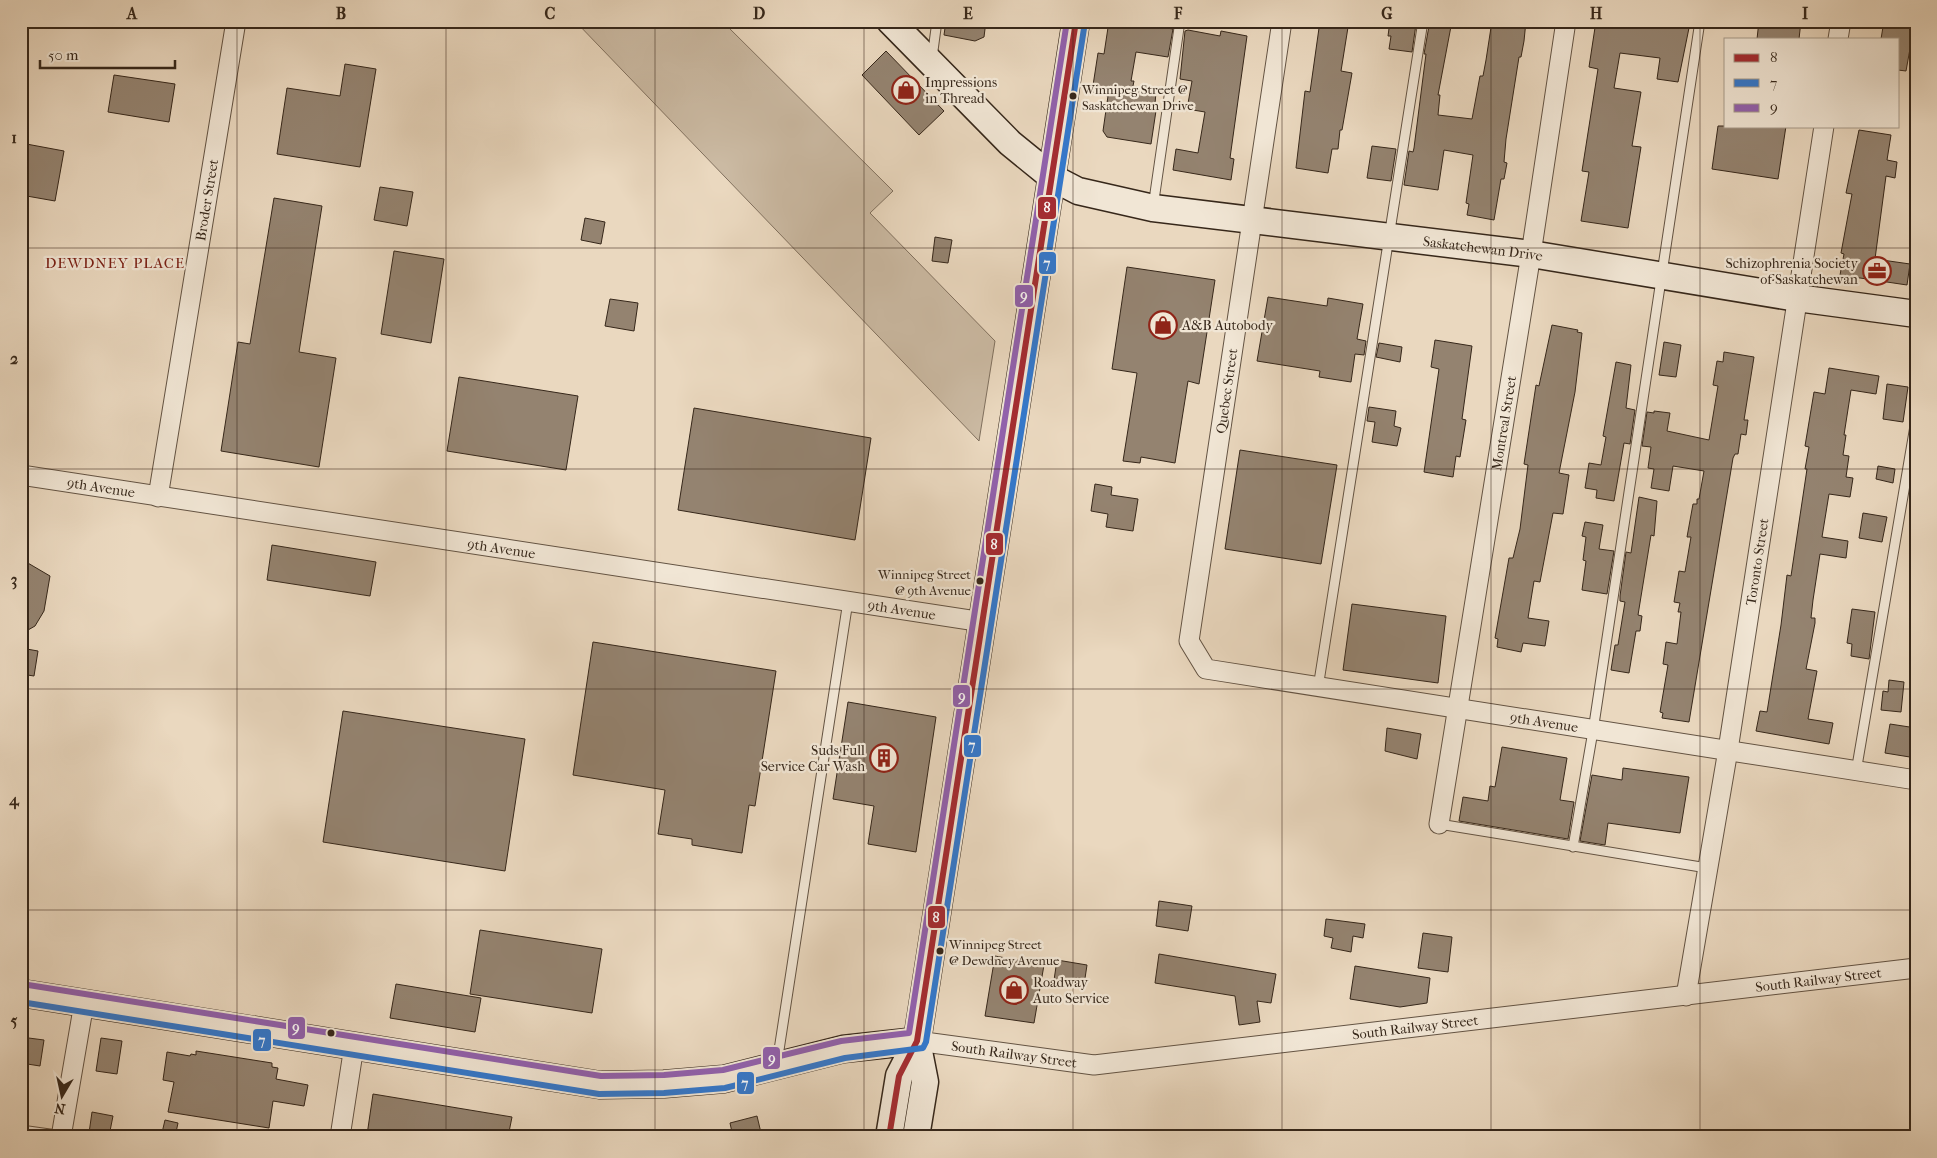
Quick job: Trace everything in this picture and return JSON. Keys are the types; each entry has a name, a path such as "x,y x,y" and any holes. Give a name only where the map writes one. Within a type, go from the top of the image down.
{"main road":[{"name":"Saskatchewan Drive","path":"890,21 1010,143 1053,178 1078,192 1153,208 1531,254 1797,298 1916,314"},
{"path":"889,1137 899,1076 917,1041 1076,21"},
{"path":"21,993 600,1085 664,1084 724,1079 777,1064 843,1049 917,1041"},
{"path":"916,1137 924,1082 917,1041"}],"street":[{"name":"Broder Street","path":"158,497 236,21"},
{"name":"Quebec Street","path":"1190,641 1282,21"},
{"name":"Montreal Street","path":"1439,824 1456,708 1531,254 1566,21"},
{"path":"1838,38 1841,21"},
{"name":"Toronto Street","path":"1686,996 1728,750 1824,128"},
{"name":"9th Avenue","path":"21,475 983,622"},
{"name":"9th Avenue","path":"1190,641 1206,669 1916,780"},
{"name":"South Railway Street","path":"917,1041 1094,1065 1916,968"},
{"path":"62,1136 84,1003"},
{"path":"340,1137 354,1046"}],"lane":[{"path":"931,63 937,21"},
{"path":"1153,208 1180,21"},
{"path":"1318,688 1424,21"},
{"path":"1573,847 1593,731 1660,275 1700,21"},
{"path":"1856,772 1916,420"},
{"path":"777,1064 848,601"},
{"path":"1439,824 1707,868"},
{"path":"21,1130 62,1136"}],"shaded area":[{"path":"575,21 722,21 893,191 870,213 995,341 979,441"}],"building":[{"path":"946,21 986,21 984,37 975,41 944,35"},
{"path":"1109,21 1136,21 1136,23 1173,29 1168,57 1136,52 1131,81 1134,81 1133,86 1156,92 1155,104 1157,104 1151,144 1107,137 1103,131 1108,96 1092,92 1098,53 1104,54"},
{"path":"1320,21 1349,21 1341,71 1352,73 1338,149 1332,149 1328,173 1296,168 1305,91 1310,92"},
{"path":"1390,21 1416,24 1412,52 1389,49 1391,36 1388,36"},
{"path":"1432,21 1452,21 1438,95 1440,95 1438,115 1472,119 1480,76 1483,76 1492,21 1526,21 1506,139 1504,162 1507,163 1504,179 1501,179 1494,220 1467,215 1469,204 1466,203 1473,155 1444,150 1438,190 1404,185 1409,151 1413,152 1414,148 1426,54 1424,54 1429,26 1431,26"},
{"path":"1596,21 1690,23 1678,82 1657,79 1660,58 1620,53 1614,88 1641,92 1632,146 1641,147 1628,228 1581,221 1589,172 1582,171 1598,69 1589,67"},
{"path":"1759,21 1801,21 1799,38 1757,38"},
{"path":"1884,21 1915,21 1906,71 1900,70 1900,38 1881,38"},
{"path":"1185,31 1220,36 1221,31 1247,36 1230,158 1234,159 1231,180 1173,170 1176,149 1198,153 1205,112 1187,109 1192,81 1180,79"},
{"path":"886,51 944,111 919,135 862,75"},
{"path":"345,64 376,69 360,167 277,154 287,88 340,96"},
{"path":"114,75 175,84 169,122 108,112"},
{"path":"1718,126 1724,126 1724,128 1786,128 1778,179 1712,169"},
{"path":"1859,130 1891,135 1887,160 1897,162 1895,178 1886,176 1875,259 1910,264 1907,285 1840,275 1844,254 1841,253 1852,194 1846,193"},
{"path":"21,143 64,151 55,201 21,195"},
{"path":"1372,146 1396,149 1391,181 1367,178"},
{"path":"380,187 413,192 407,226 374,220"},
{"path":"274,198 322,206 299,352 336,358 319,467 221,451 238,342 250,344"},
{"path":"585,218 605,222 601,244 581,240"},
{"path":"935,237 952,240 948,263 932,261"},
{"path":"394,251 444,259 431,343 381,334"},
{"name":"A&B Autobody","path":"1127,267 1215,280 1199,384 1188,381 1175,463 1141,457 1140,463 1123,461 1137,373 1112,369"},
{"path":"1268,297 1327,306 1328,298 1363,304 1357,339 1366,341 1364,355 1355,354 1351,382 1319,377 1320,371 1257,361"},
{"path":"610,299 638,303 634,331 605,326"},
{"path":"1552,325 1578,330 1577,332 1582,333 1575,392 1559,473 1569,475 1563,514 1553,513 1540,582 1534,581 1528,618 1549,621 1545,646 1523,643 1521,652 1497,647 1498,639 1495,638 1509,558 1513,558 1520,529 1528,465 1524,464 1536,385 1539,386"},
{"path":"1435,340 1472,346 1462,419 1466,420 1460,457 1456,456 1453,477 1424,472 1439,369 1431,367"},
{"path":"1664,342 1681,345 1676,377 1659,375"},
{"path":"1379,343 1402,347 1400,362 1376,357"},
{"path":"1724,352 1754,357 1744,420 1748,420 1746,435 1741,434 1738,454 1735,454 1733,458 1689,722 1662,718 1663,713 1660,712 1668,665 1663,664 1666,642 1677,644 1681,612 1678,612 1680,603 1674,602 1679,571 1685,572 1691,537 1687,537 1693,504 1697,504 1697,499 1699,499 1704,471 1673,466 1669,491 1651,488 1654,469 1648,468 1651,447 1642,446 1647,412 1654,413 1654,411 1670,413 1667,431 1709,440 1718,386 1713,385 1717,361 1723,362"},
{"path":"1616,362 1631,365 1626,408 1635,410 1630,444 1624,443 1614,501 1596,498 1597,490 1585,488 1589,463 1601,465 1606,437 1603,436"},
{"path":"1829,368 1879,376 1876,394 1851,390 1843,455 1849,456 1846,477 1853,478 1850,497 1829,494 1822,537 1848,541 1846,558 1820,554 1813,600 1811,618 1815,618 1815,623 1806,669 1817,671 1808,719 1833,723 1829,744 1756,731 1760,711 1767,712 1787,575 1791,576 1807,469 1805,469 1809,447 1805,446 1814,392 1825,394"},
{"path":"459,377 578,396 566,470 447,451"},
{"path":"1887,384 1908,387 1903,422 1883,419"},
{"path":"1369,407 1396,411 1394,426 1401,428 1397,446 1372,442 1375,422 1367,421"},
{"path":"694,408 871,438 855,540 678,510"},
{"path":"1240,450 1337,465 1321,564 1225,549"},
{"path":"1878,466 1895,469 1893,483 1876,479"},
{"path":"1095,484 1112,487 1111,495 1138,499 1133,531 1106,527 1108,514 1091,511"},
{"path":"1639,497 1657,501 1654,536 1651,535 1638,615 1642,616 1640,631 1636,631 1629,673 1611,670 1615,645 1618,645 1625,602 1620,601 1620,596 1626,552 1631,553"},
{"path":"1863,513 1887,517 1882,542 1859,538"},
{"path":"1585,522 1603,525 1599,549 1614,551 1607,594 1582,590 1586,561 1583,560 1586,537 1582,536"},
{"path":"272,545 376,562 370,596 267,580"},
{"path":"21,559 50,576 44,611 35,626 21,634"},
{"path":"1352,604 1446,616 1438,683 1343,670"},
{"path":"1852,609 1875,612 1869,659 1851,656 1852,644 1847,643"},
{"path":"593,642 776,671 755,806 749,805 742,853 692,845 692,839 658,834 665,790 573,775"},
{"path":"21,648 38,651 34,676 21,674"},
{"path":"1889,680 1904,682 1901,712 1881,710 1883,691 1888,692"},
{"name":"Suds Full Service Car Wash","path":"848,702 936,717 916,852 868,844 874,806 833,799"},
{"path":"343,711 525,739 505,871 323,842"},
{"path":"1890,724 1916,728 1916,758 1885,753"},
{"path":"1387,728 1421,734 1417,759 1385,751"},
{"path":"1502,747 1567,758 1560,800 1574,802 1568,839 1459,821 1463,797 1488,801 1490,786 1495,787"},
{"path":"1623,768 1689,777 1680,833 1608,823 1605,845 1580,841 1592,775 1622,780"},
{"path":"1159,901 1192,906 1188,931 1156,926"},
{"path":"1326,919 1365,924 1363,938 1353,936 1351,952 1331,948 1333,938 1324,936"},
{"path":"480,930 602,949 592,1013 470,994"},
{"path":"1423,933 1452,937 1448,972 1418,968"},
{"path":"1159,954 1276,974 1271,1003 1257,1001 1260,1022 1239,1025 1235,996 1155,983"},
{"name":"Roadway Auto Service","path":"995,956 1044,965 1034,1023 985,1016"},
{"path":"1057,960 1087,965 1084,985 1054,980"},
{"path":"1355,966 1430,978 1427,1003 1400,1007 1350,999"},
{"path":"396,984 481,998 475,1032 390,1018"},
{"path":"21,1037 44,1040 40,1066 21,1063"},
{"path":"101,1038 122,1041 117,1074 96,1071"},
{"path":"196,1051 272,1063 272,1067 278,1068 276,1079 308,1085 304,1106 273,1101 269,1128 168,1112 174,1082 163,1080 167,1052 190,1056 191,1054 196,1055"},
{"path":"373,1094 512,1117 508,1137 367,1135"},
{"path":"92,1112 113,1116 109,1136 89,1133"},
{"path":"757,1116 762,1137 733,1137 730,1123"},
{"path":"165,1120 178,1123 175,1137 161,1137"}],"transit line":[{"name":"9","path":"22,984 601,1076 664,1075 723,1070 841,1041 909,1033 1067,21"},
{"name":"8","path":"889,1137 899,1076 917,1041 1076,21"},
{"name":"7","path":"21,1002 599,1094 664,1093 725,1088 845,1058 923,1048 926,1042 1085,22"}],"place":[{"name":"Impressions in Thread","path":"906,90"},
{"name":"Winnipeg Street @ Saskatchewan Drive","path":"1073,96"},
{"name":"Schizophrenia Society of Saskatchewan","path":"1877,271"},
{"name":"A&B Autobody","path":"1163,325"},
{"name":"Winnipeg Street @ 9th Avenue","path":"980,581"},
{"name":"Suds Full Service Car Wash","path":"884,758"},
{"name":"Winnipeg Street @ Dewdney Avenue","path":"940,951"},
{"name":"Roadway Auto Service","path":"1014,990"}],"district":[{"name":"DEWDNEY PLACE","path":"115,263"}]}
